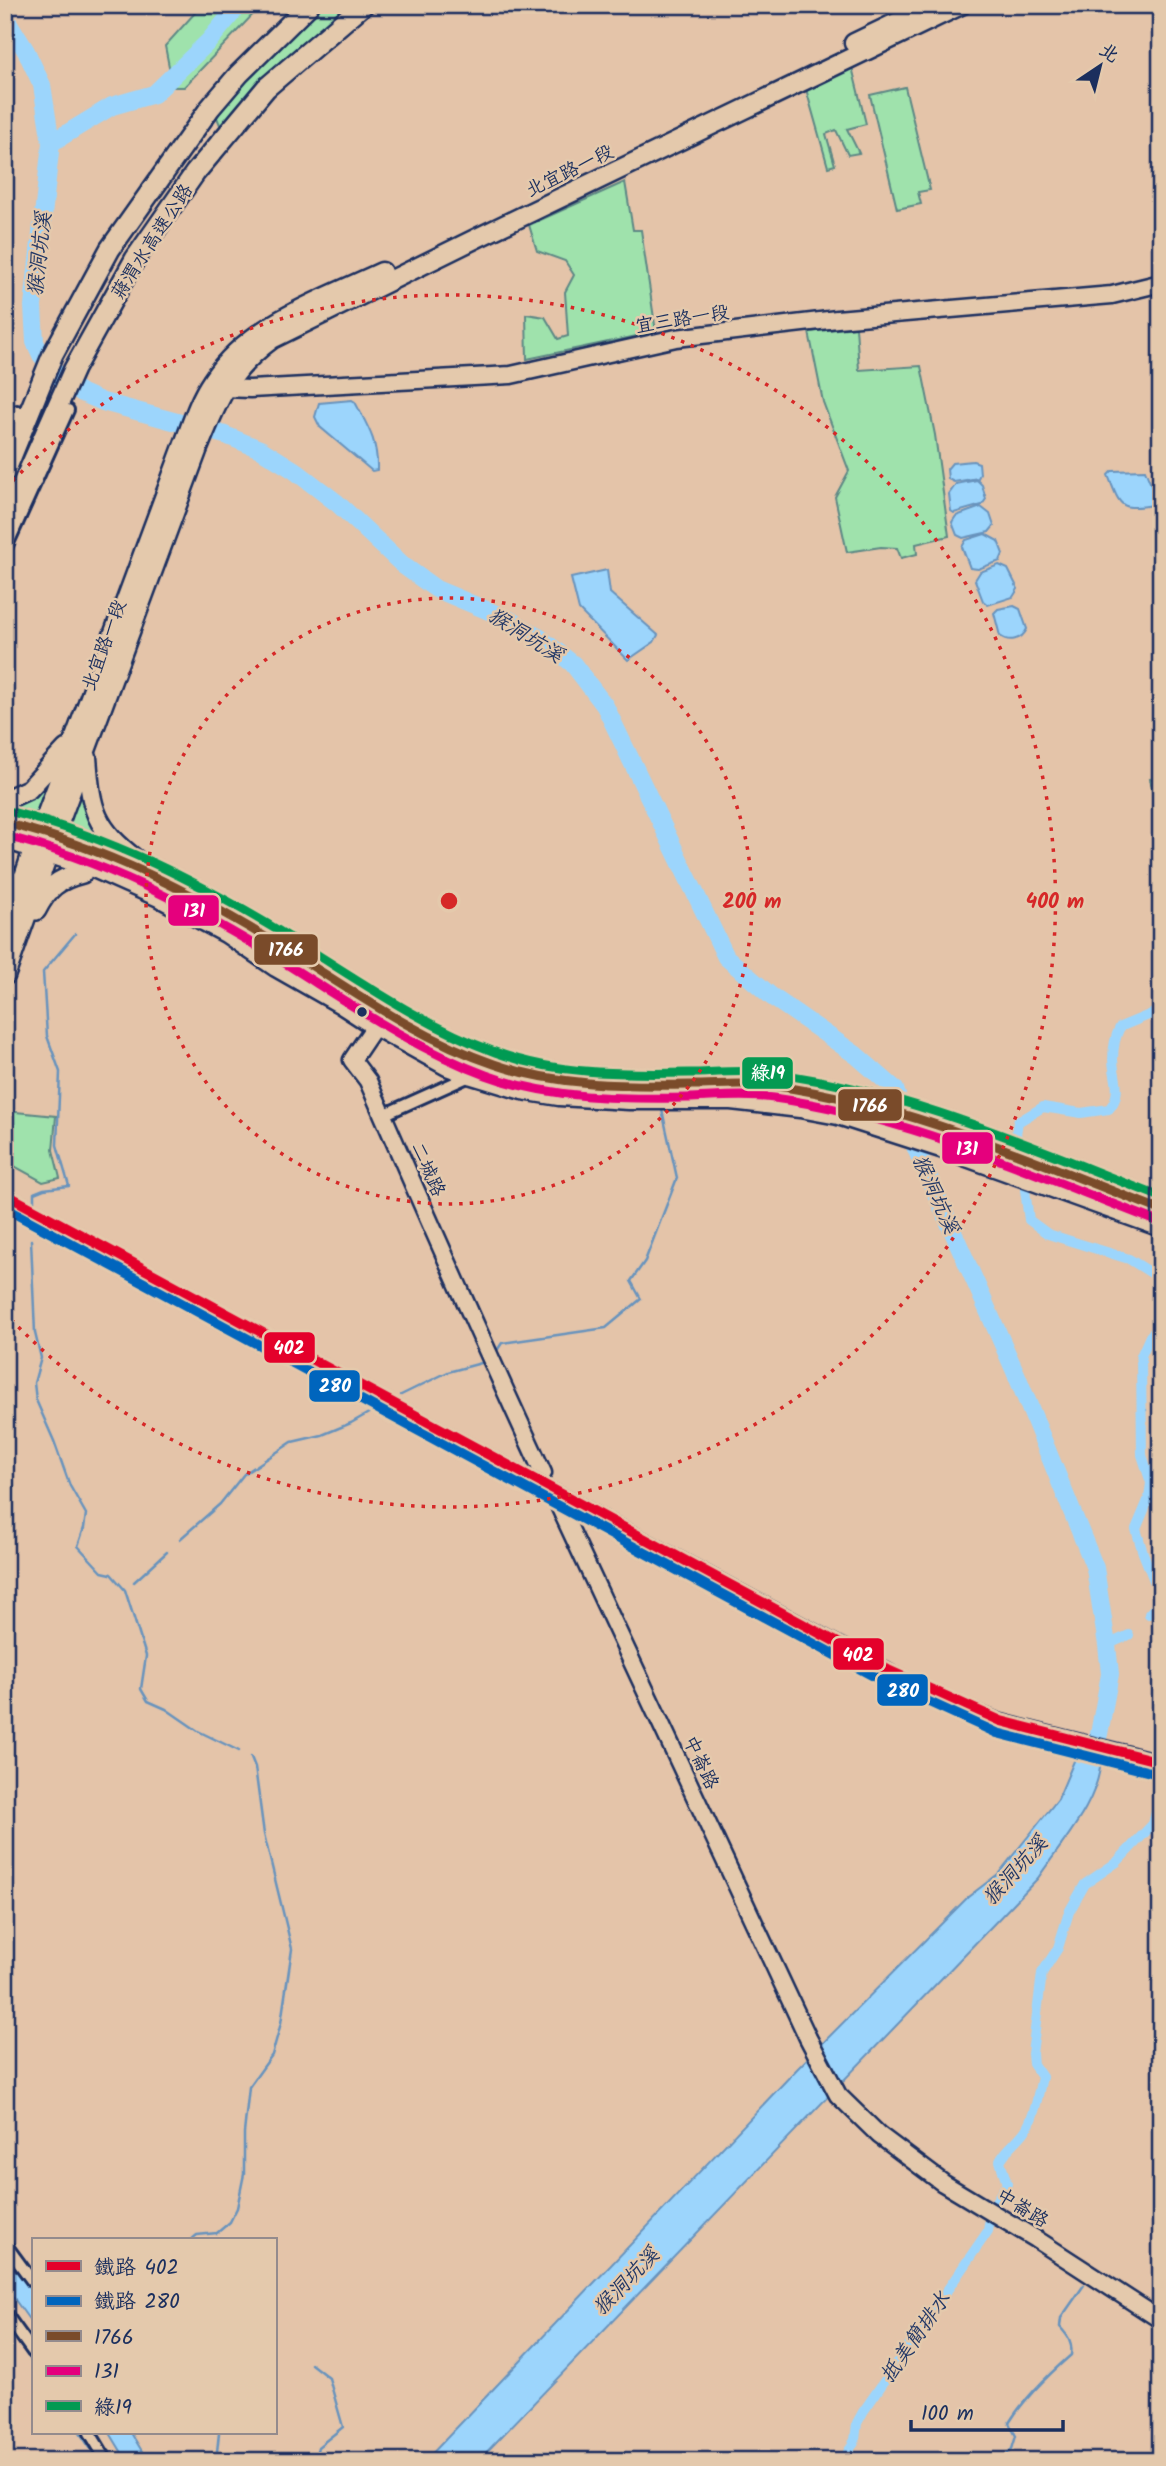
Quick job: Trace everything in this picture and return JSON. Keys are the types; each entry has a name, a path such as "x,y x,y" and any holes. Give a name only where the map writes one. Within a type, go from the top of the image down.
{"highway":[{"name":"蔣渭水高速公路","path":"5,472 53,354 110,249 210,108 239,74 309,5"},
{"name":"蔣渭水高速公路","path":"5,524 74,369 135,259 195,173 266,88 363,5"},
{"path":"5,936 44,842"},
{"path":"8,968 44,842"},
{"path":"8,968 45,894 62,879 89,871"},
{"path":"5,872 12,892 5,925"}],"main road":[{"name":"北宜路一段","path":"44,842 190,448 214,392 247,341 308,307 933,5"},
{"name":"北宜路一段","path":"214,392 272,339 961,5"},
{"path":"5,800 29,789 80,746 90,797 100,824 120,847 164,880"},
{"path":"5,823 44,842 89,871 159,897 226,933 276,967 391,1014 460,1052 519,1072 574,1083 744,1083 787,1088 858,1102 956,1133 1161,1210"},
{"path":"5,839 44,842 125,862 164,880 210,904 327,986 375,1026 447,1066 522,1090 559,1096 629,1100 731,1100 838,1115 1161,1227"}],"street":[{"name":"宜三路一段","path":"214,392 511,375 676,338 837,318 1112,295 1161,283"},
{"path":"5,550 68,410"},
{"path":"5,438 17,411"},
{"name":"二城路","path":"391,1014 375,1026 352,1060 368,1081 543,1472"},
{"path":"383,1115 472,1074"},
{"name":"中崙路","path":"554,1496 812,2046 838,2095 878,2135 943,2183 1161,2320"},
{"path":"5,2244 32,2281"},
{"path":"5,2313 32,2351"},
{"path":"91,2434 107,2461"}],"green space":[{"path":"202,5 262,5 184,87 173,87 165,46"},
{"path":"319,5 351,5 221,127 215,113 285,37"},
{"path":"852,67 866,124 847,129 859,153 848,155 836,130 826,134 835,165 828,167 806,89"},
{"path":"905,87 930,190 918,192 921,204 897,209 870,95"},
{"path":"625,182 633,230 641,230 656,332 527,359 526,314 545,317 558,339 568,336 565,292 574,275 565,261 537,251 529,225"},
{"path":"856,327 859,370 921,366 935,435 949,536 916,544 917,554 901,558 897,548 881,547 847,552 835,497 849,471 823,402 809,332"},
{"path":"1161,777 1161,824 1150,779"},
{"path":"47,783 33,820 5,817 5,807"},
{"path":"80,790 85,811 100,840 97,844 62,830"},
{"path":"5,1111 56,1116 53,1150 60,1178 43,1182 5,1161"}],"water":[{"path":"352,400 371,434 376,451 377,470 372,471 320,427 315,417 319,403"},
{"path":"952,463 979,463 978,478 954,482 948,479 947,469"},
{"path":"1145,470 1157,500 1155,505 1134,507 1123,504 1108,475 1112,471"},
{"path":"977,480 982,485 986,499 982,505 954,513 951,511 949,494 956,484"},
{"path":"981,507 990,514 994,526 989,532 963,538 957,535 952,522 956,516"},
{"path":"985,534 998,541 1003,554 1000,561 978,569 970,568 962,547 966,540"},
{"path":"999,565 1008,569 1018,589 1013,597 988,605 983,601 975,580 980,572"},
{"path":"607,570 610,593 658,635 654,642 628,660 579,610 571,578"},
{"path":"1014,606 1020,609 1027,629 1019,638 1011,640 1000,636 994,613 998,609"},
{"path":"1079,1749 1101,1757 1094,1790 1078,1821 1038,1878 478,2461 425,2461 797,2069 968,1897 998,1874 1058,1799"},
{"path":"5,2252 32,2290 32,2324 5,2286"},
{"path":"111,2434 132,2434 148,2461 127,2461"}],"waterway":[{"path":"51,143 112,106 154,94 209,41 239,5"},
{"name":"猴洞坑溪","path":"5,17 26,51 42,85 51,143 33,306 35,342 41,355 58,376 82,393 103,402 225,435 260,449 294,470 337,503 404,566 436,589 508,619 540,638 573,664 605,706 726,957 771,996 856,1055 895,1089 906,1126 1017,1376 1095,1568 1110,1674 1099,1734 1080,1774"},
{"path":"34,1201 34,1193 69,1186 57,1145 60,1072 47,1036 43,972 75,934"},
{"path":"1022,1150 1016,1134 1018,1122 1043,1107 1081,1113 1109,1109 1117,1091 1113,1056 1120,1027 1161,1010"},
{"path":"496,1352 502,1343 606,1328 641,1299 631,1281 645,1261 677,1178 662,1110"},
{"path":"1025,1190 1029,1220 1048,1234 1129,1259 1161,1279"},
{"path":"32,1224 33,1215"},
{"path":"31,1240 35,1333 41,1358 34,1383 36,1400 70,1486 86,1514 78,1546 102,1572 111,1574 125,1590 146,1656 141,1689 148,1701 166,1709 198,1731 239,1751"},
{"path":"1161,1325 1150,1336 1141,1356 1142,1455 1151,1483 1149,1498 1136,1529 1161,1598"},
{"path":"401,1395 448,1372 485,1362"},
{"path":"180,1539 220,1504 244,1474 292,1442 322,1435 351,1423 388,1402"},
{"path":"1154,1407 1161,1403"},
{"path":"1140,1414 1146,1410"},
{"path":"134,1582 167,1552"},
{"path":"1149,1614 1161,1601"},
{"path":"1107,1645 1129,1635"},
{"path":"193,2238 197,2235 217,2233 230,2222 237,2208 244,2174 244,2133 249,2087 272,2055 281,2023 292,1949 264,1834 255,1767 251,1757"},
{"name":"抵美簡排水","path":"993,2206 1007,2184 1000,2161 1028,2125 1042,2077 1033,2064 1032,2054 1042,1973 1058,1948 1069,1912 1085,1884 1117,1862 1153,1824 1161,1793"},
{"name":"抵美簡排水","path":"843,2461 855,2440 857,2423 863,2412 988,2231 990,2217"},
{"path":"983,2461 993,2455 1005,2456 1012,2449 1016,2436 1009,2423 1037,2387 1071,2355 1069,2340 1060,2327 1061,2318 1084,2285"},
{"path":"5,2323 32,2362"},
{"path":"311,2364 329,2378 343,2427 318,2447 314,2461"},
{"path":"81,2434 99,2461"},
{"path":"216,2461 219,2434"}],"railway":[{"path":"5,1189 924,1683 1002,1715 1161,1755"}],"rail line":[{"name":"402","path":"5,1194 888,1670 1001,1721 1161,1762"},
{"name":"280","path":"5,1208 883,1681 997,1733 1158,1774"}],"transit line":[{"name":"綠19","path":"8,811 83,834 188,880 289,937 415,1015 495,1052 544,1066 595,1072 758,1072 828,1082 925,1108 972,1124 1161,1197"},
{"name":"1766","path":"5,823 79,845 148,874 249,927 411,1027 494,1064 566,1081 640,1085 755,1084 827,1095 876,1107 972,1137 1161,1210"},
{"name":"131","path":"5,836 111,871 178,902 275,957 404,1036 486,1075 535,1089 586,1096 753,1096 824,1107 921,1132 1157,1221"}]}
